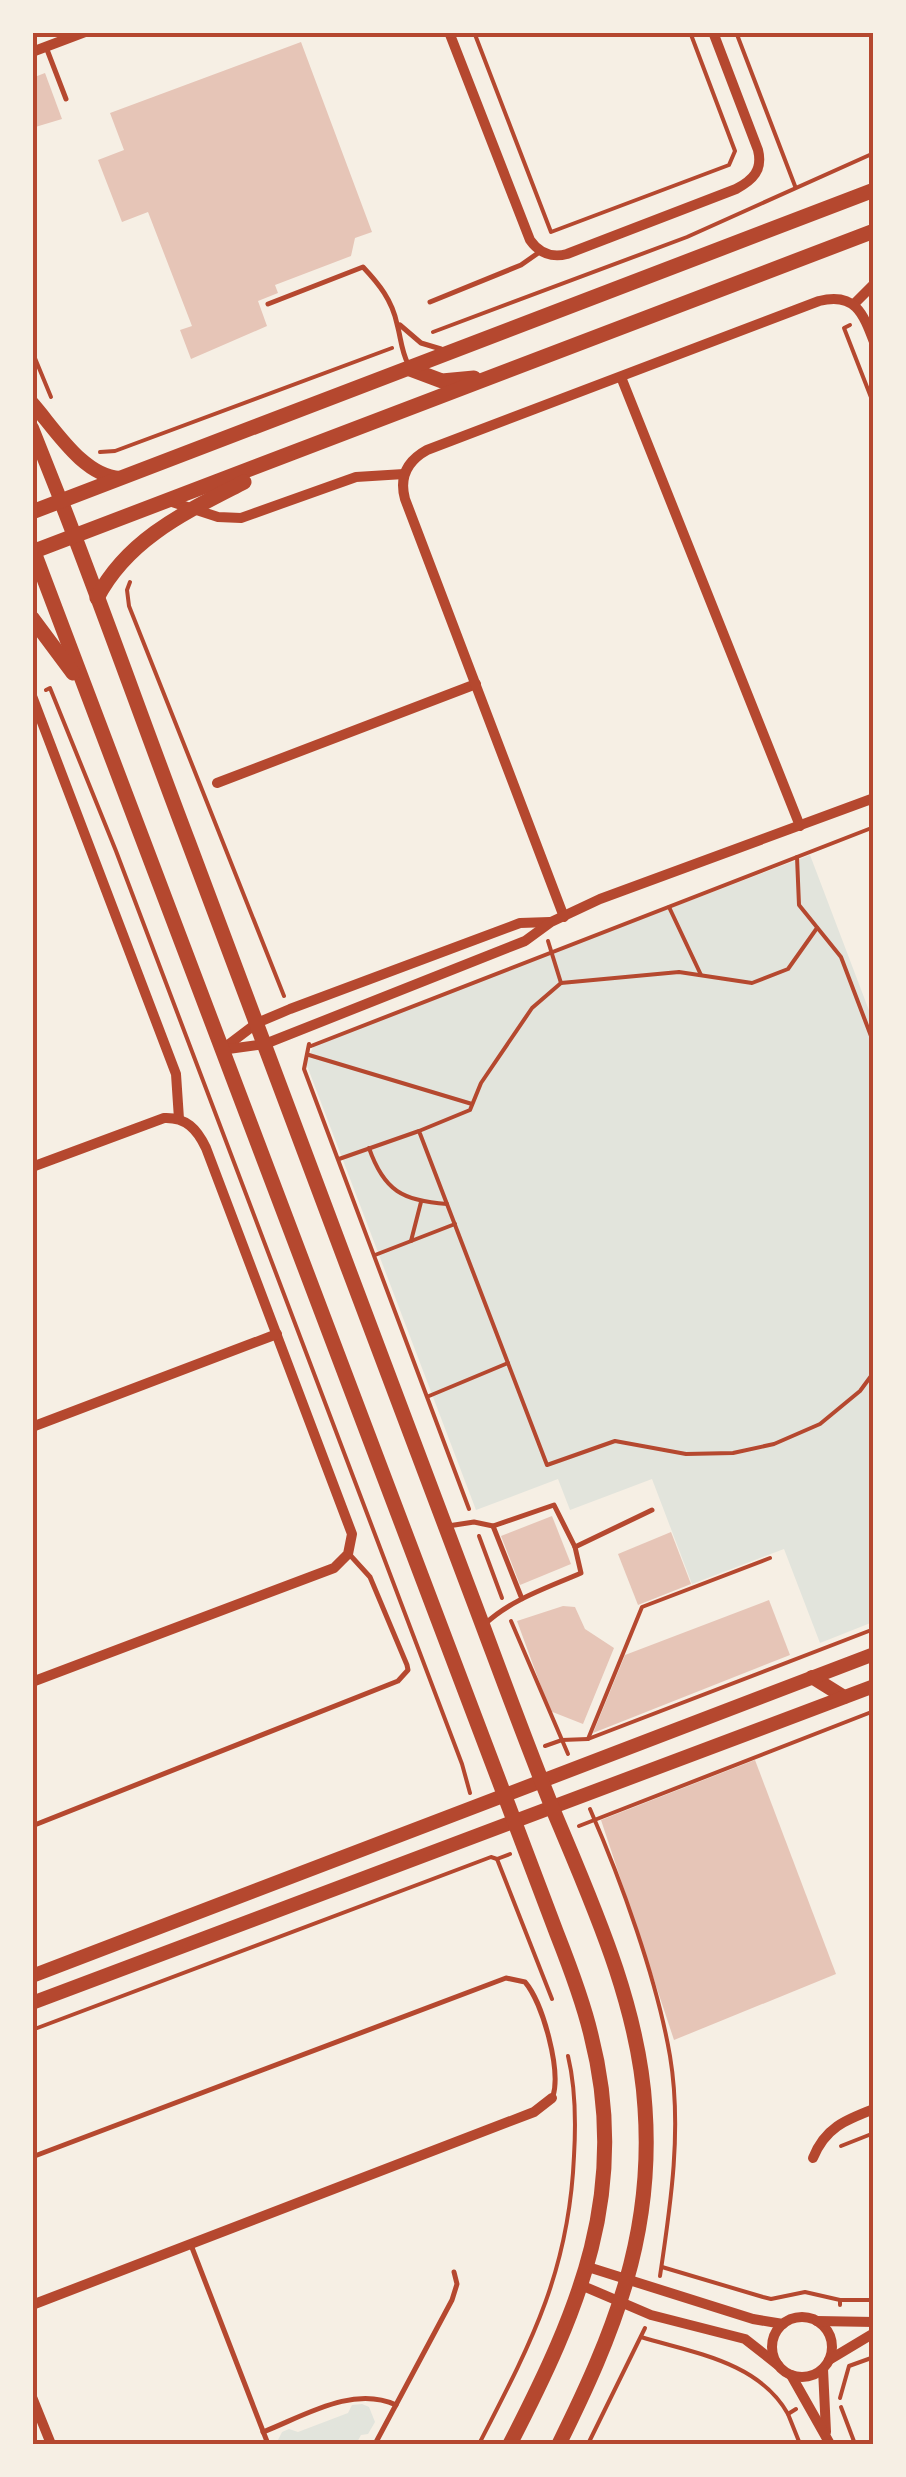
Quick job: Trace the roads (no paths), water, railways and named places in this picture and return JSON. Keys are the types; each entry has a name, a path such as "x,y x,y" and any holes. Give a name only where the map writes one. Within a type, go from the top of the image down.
{"main road":[{"path":"32,512 874,190"},
{"path":"510,2444 561,2344 588,2266 603,2175 597,2066 578,1992 494,1765 33,550 306,450 874,231"},
{"path":"410,369 426,378 450,382 526,364"},
{"path":"97,598 122,561 152,534 306,450"},
{"path":"60,501 625,2002 646,2107 646,2186 622,2304 559,2444"},
{"path":"32,618 85,688"}],"street":[{"path":"32,52 85,32"},
{"path":"449,32 528,238 541,252 564,255 747,183 760,166 758,150 713,32"},
{"path":"854,304 874,284"},
{"path":"564,917 406,500 404,474 410,462 428,450 820,301 839,298 854,304 874,342"},
{"path":"622,376 800,826"},
{"path":"32,403 103,474 120,478"},
{"path":"32,428 60,501"},
{"path":"169,501 227,519 250,517 356,477 404,474"},
{"path":"217,783 476,684"},
{"path":"32,695 176,1074 179,1118"},
{"path":"221,1050 265,1044 525,941 551,922 600,899 874,798"},
{"path":"221,1050 256,1023 520,923 551,922"},
{"path":"32,1167 164,1118 179,1118 196,1131 206,1148 350,1527 352,1544 340,1564 322,1572 32,1682"},
{"path":"32,1428 277,1334"},
{"path":"32,1976 874,1654"},
{"path":"812,1677 844,1697"},
{"path":"32,2003 874,1686"},
{"path":"758,1698 768,1726"},
{"path":"205,1911 213,1935"},
{"path":"32,2305 534,2112 552,2098"},
{"path":"813,2158 818,2144 835,2126 874,2109"},
{"path":"588,2266 753,2319 783,2324"},
{"path":"583,2286 651,2316 745,2339 791,2375 828,2441"},
{"path":"778,2365 772,2348 783,2324 799,2318 874,2322"},
{"path":"816,2320 832,2342 826,2365 828,2441"},
{"path":"791,2375 808,2377 874,2333"},
{"path":"32,2397 51,2444"}],"lane":[{"path":"46,47 66,99"},
{"path":"430,302 521,265 541,252"},
{"path":"268,304 363,267 383,288 398,323 400,344 410,369"},
{"path":"398,323 429,347 457,350"},
{"path":"445,1526 474,1522 493,1526 554,1504 575,1546 581,1573 505,1606 482,1626"},
{"path":"575,1546 652,1510"},
{"path":"493,1526 522,1599"},
{"path":"32,1826 398,1681 408,1670 408,1664 370,1577 348,1554"},
{"path":"32,2157 506,1978 525,1982 541,2007 556,2082 552,2098"},
{"path":"191,2245 268,2444"},
{"path":"375,2444 452,2300 457,2284 454,2272"},
{"path":"263,2432 356,2397 376,2397 396,2405"}]}
